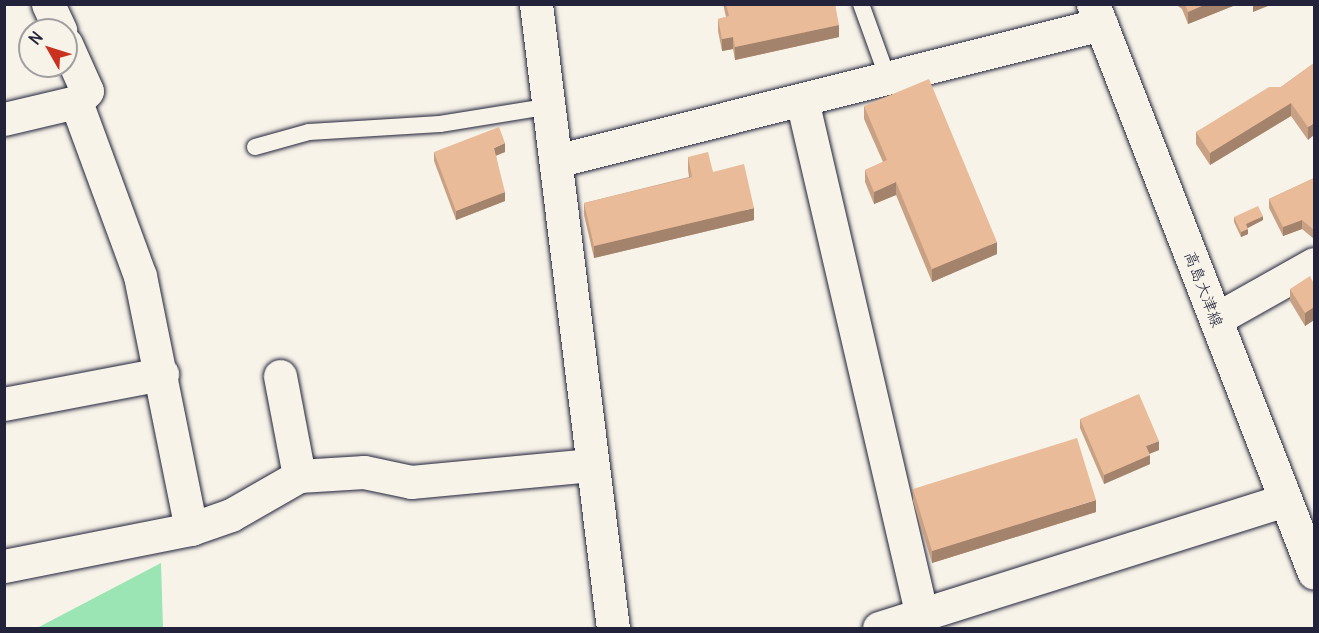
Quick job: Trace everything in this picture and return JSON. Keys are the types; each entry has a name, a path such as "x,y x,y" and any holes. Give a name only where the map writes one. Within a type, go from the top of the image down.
{"street":[{"path":"48,4 54,18"},
{"path":"536,4 551,106 608,627"},
{"path":"556,161 802,100 1097,14"},
{"name":"高島大津線","path":"1097,14 1284,500 1310,551"},
{"path":"4,119 76,102 87,91 78,71"},
{"path":"802,100 922,616"},
{"path":"76,102 140,276 162,374 191,529"},
{"path":"1216,319 1314,264"},
{"path":"4,404 162,374"},
{"path":"280,376 299,476"},
{"path":"4,566 191,529 231,515 299,476 364,472 411,482 591,465"},
{"path":"879,628 1284,500"}],"lane":[{"path":"861,4 887,75"},
{"path":"255,147 309,132 440,124 551,106"}],"green space":[{"path":"161,563 163,628 37,628"}],"building":[{"path":"726,4 835,4 839,25 735,47 733,37 722,39 718,19 729,16"},
{"path":"1185,4 1206,4 1188,12"},
{"path":"1314,63 1314,123 1308,127 1291,103 1210,153 1196,132 1269,87 1281,87"},
{"path":"929,79 997,242 932,269 896,182 874,192 865,170 887,160 864,106"},
{"path":"499,127 505,143 494,148 505,192 456,211 434,152"},
{"path":"708,152 713,172 744,164 754,208 594,246 584,203 692,177 688,157"},
{"path":"1314,178 1314,230 1302,220 1283,227 1269,199"},
{"path":"1258,206 1263,216 1246,224 1248,229 1241,232 1234,217"},
{"path":"1310,276 1314,284 1314,307 1305,313 1290,289"},
{"path":"1139,394 1159,441 1146,446 1150,455 1104,475 1080,419"},
{"path":"1077,438 1096,500 932,551 913,489"}]}
